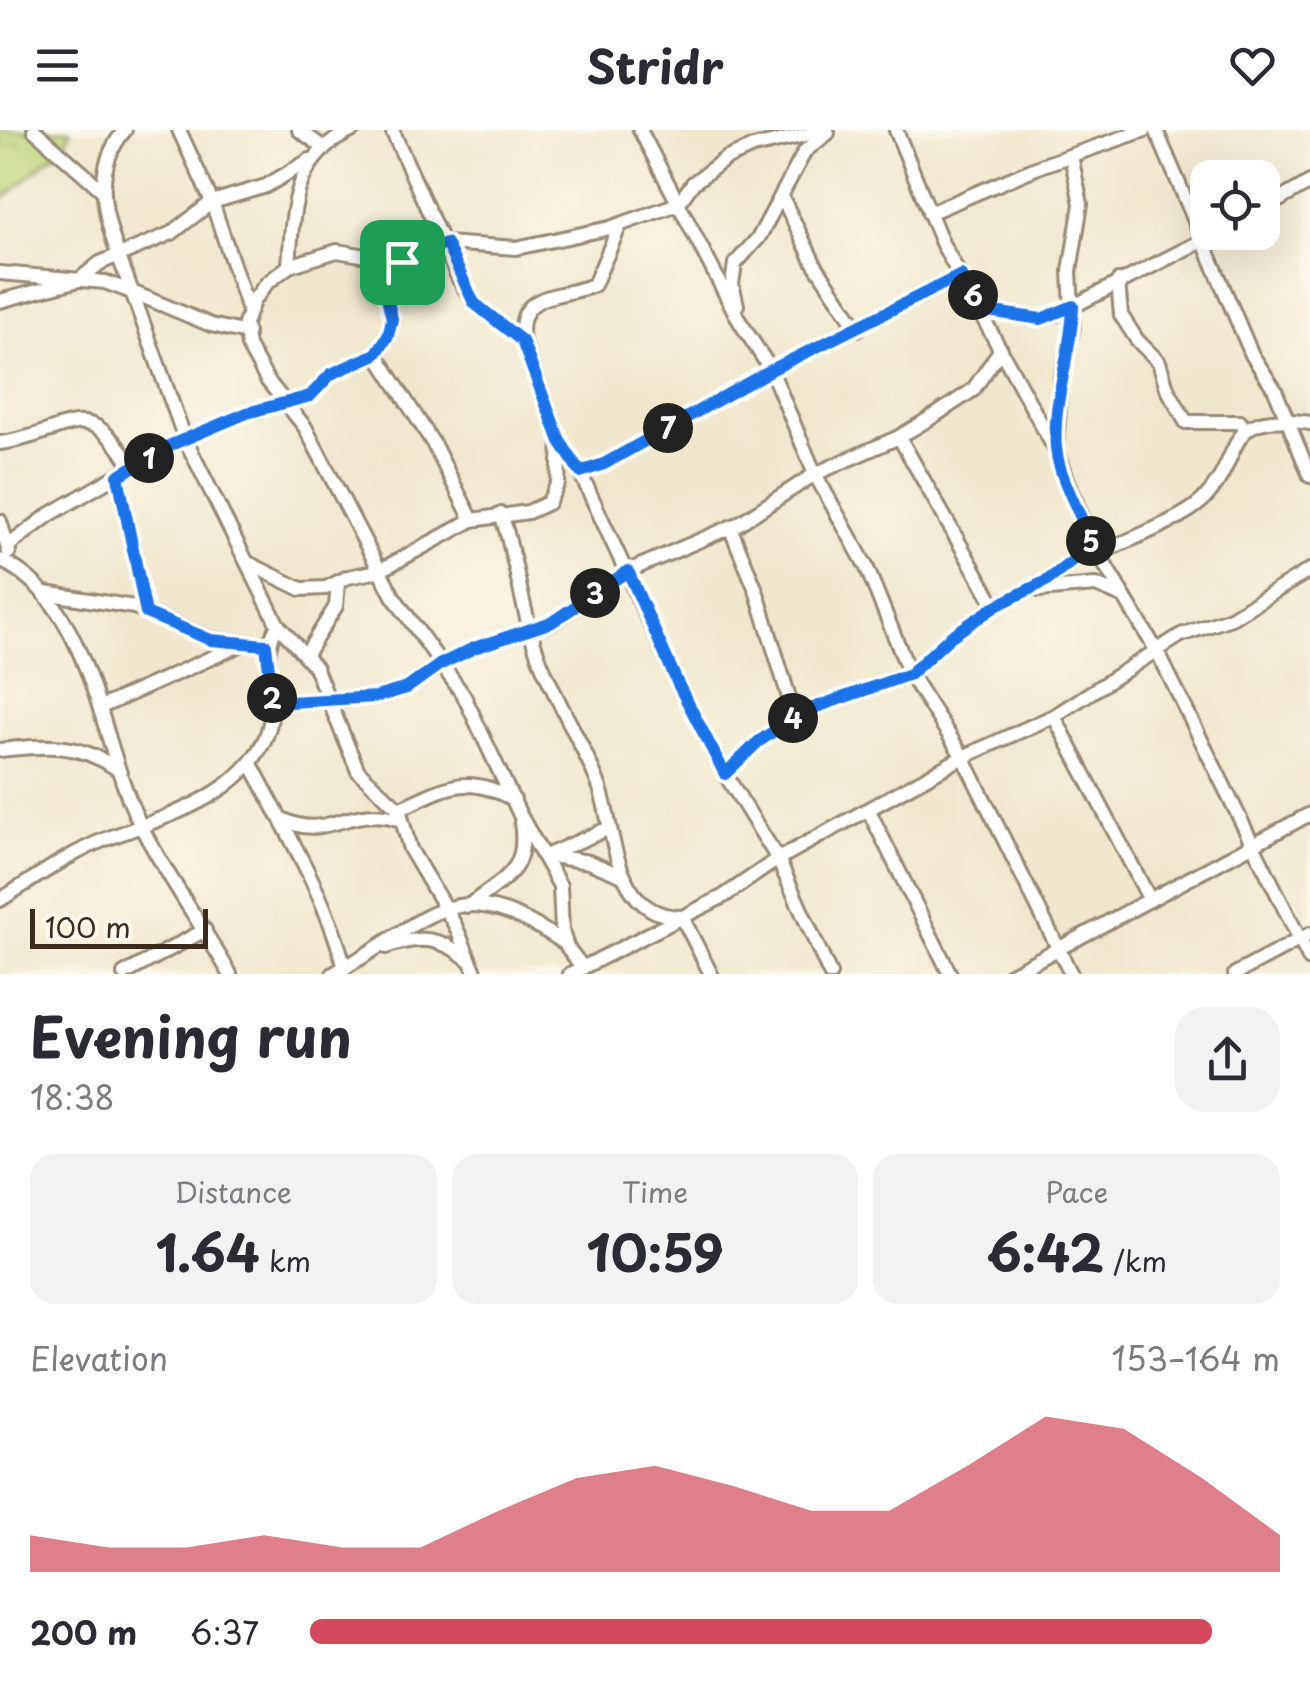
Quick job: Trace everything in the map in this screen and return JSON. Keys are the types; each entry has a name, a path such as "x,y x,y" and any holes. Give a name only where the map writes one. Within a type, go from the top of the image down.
{"street":[{"path":"34,130 102,190"},
{"path":"125,130 101,172 102,190 132,292 185,439 278,624 315,667 358,770 400,814 410,848 444,906 473,968"},
{"path":"179,130 212,202 249,312 248,346 267,380 306,427 378,570 439,665 464,696 520,815 560,886 566,944"},
{"path":"299,130 324,148"},
{"path":"0,300 79,280 120,255 172,233 212,202 266,186 353,130"},
{"path":"392,130 474,303 522,341"},
{"path":"640,130 740,322 771,370 814,474 866,566 910,674 963,757 1072,974"},
{"path":"756,130 765,145"},
{"path":"740,322 732,284 735,264 759,237 805,151 829,130"},
{"path":"8,546 49,516 185,439 247,413 310,396 331,374 376,354 388,336 391,278 402,262 446,243 516,248 620,225 678,204 693,183 724,160 765,145 829,130"},
{"path":"896,130 930,213 1056,451 1096,549 1158,653 1253,845 1304,937 1310,960"},
{"path":"930,213 1145,130"},
{"path":"1156,130 1190,194"},
{"path":"1056,451 1061,378 1070,350 1070,271 1081,204 1071,156"},
{"path":"289,266 299,188 310,160"},
{"path":"1280,199 1310,182"},
{"path":"1295,190 1310,201"},
{"path":"783,198 814,263 858,330"},
{"path":"620,225 594,285 524,310 520,321 522,341 560,441 580,472 678,684 725,774 778,859 830,974"},
{"path":"981,310 1041,319 1190,246"},
{"path":"1217,250 1252,355 1276,390 1310,476"},
{"path":"249,312 267,283 289,266 337,251 402,262"},
{"path":"0,273 105,282 211,325 247,333"},
{"path":"580,472 604,464 771,370 858,330 961,275"},
{"path":"1118,281 1121,315 1137,340 1159,362 1167,388 1186,422 1240,422 1246,430"},
{"path":"273,703 376,697 407,688 439,665 575,609 628,571 730,527 814,474 899,437 973,390 1002,350"},
{"path":"376,354 433,443 472,520"},
{"path":"725,774 758,742 795,717 910,674 950,637 996,606 1048,580 1096,549 1201,502 1246,430 1257,422 1285,419 1310,423"},
{"path":"0,443 26,440 69,420 90,422 105,430 132,468"},
{"path":"899,437 996,606"},
{"path":"248,563 301,590 326,588 378,570 472,520 528,512 548,502 558,483 560,441"},
{"path":"118,476 146,613"},
{"path":"501,514 530,630 557,704 600,790 607,828 625,877 642,906 659,918 682,918"},
{"path":"0,520 8,546 5,563 44,593 74,644 101,707 116,768 142,829 230,974"},
{"path":"730,527 756,590 795,717"},
{"path":"251,764 299,848 336,935 339,971 370,954 423,915 444,906 512,912 566,944 584,970 724,896 778,859 963,757 1054,716 1181,635 1231,618 1310,570"},
{"path":"305,656 336,606 338,582"},
{"path":"1020,594 1096,585 1124,597"},
{"path":"44,593 85,597 146,613 211,640 266,645"},
{"path":"0,900 60,862 106,839 142,829 210,795 251,764 274,718 266,645 278,624"},
{"path":"101,707 240,645"},
{"path":"1054,716 1150,900"},
{"path":"0,750 68,744 90,751 116,768"},
{"path":"280,818 298,828 325,828 367,813 400,814 470,782 491,786 514,800"},
{"path":"869,810 950,974"},
{"path":"1012,974 1310,814"},
{"path":"467,906 515,870 526,851 520,815"},
{"path":"546,856 607,828"},
{"path":"546,856 590,862 625,877"},
{"path":"682,918 711,974"},
{"path":"124,974 206,930"},
{"path":"1236,974 1304,937"},
{"path":"370,954 426,938 447,942 473,968"}],"green space":[{"path":"0,130 71,130 65,145 0,202"}],"route":[{"path":"446,243 460,281 474,303 522,341 560,441 580,472 604,464 771,370 796,361 961,275 981,310 1041,319 1073,306 1070,350 1061,378 1056,451 1093,545 1048,580 996,606 950,637 910,674 802,712 758,742 725,774 678,684 628,571 552,622 474,648 439,665 407,688 376,697 273,703 265,666 266,645 211,640 146,613 118,476 166,447 247,413 310,396 331,374 376,354 388,336 392,319 387,297 391,278 402,262 446,243"}]}
